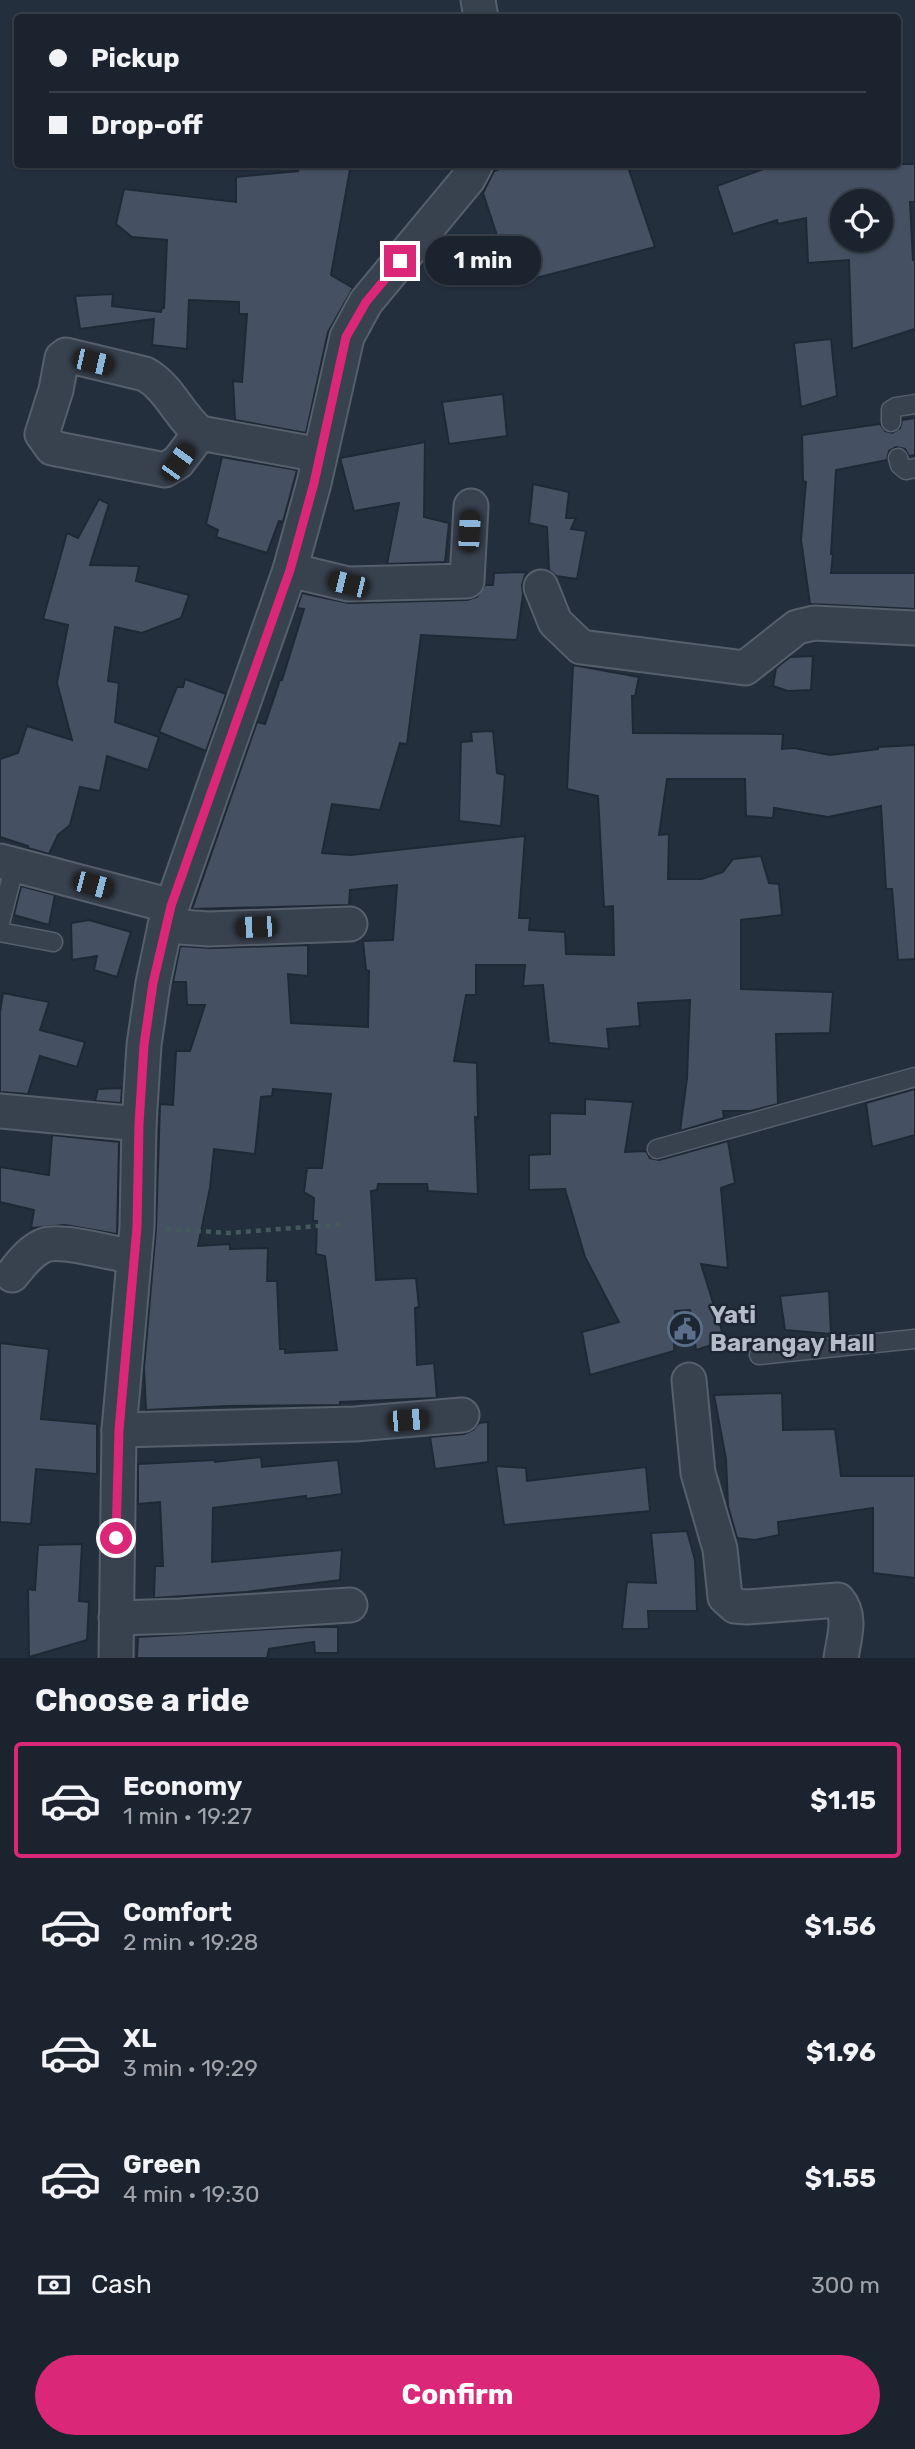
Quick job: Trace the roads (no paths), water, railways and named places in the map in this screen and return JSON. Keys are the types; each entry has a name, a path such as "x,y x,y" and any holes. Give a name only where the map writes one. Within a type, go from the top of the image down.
{"street":[{"path":"116,1658 119,1430 136,1242 144,1045 153,983 168,916 290,570 320,455 346,337 366,302 468,179 474,168"},
{"path":"200,433 178,462 165,470 52,448 42,434 56,390 62,358 66,355 145,374 156,380 190,425 200,433 320,455"},
{"path":"290,570 348,584 467,580 471,506"},
{"path":"541,587 555,622 581,647 745,668 797,627 814,622 915,628"},
{"path":"7,863 209,929 350,924"},
{"path":"0,1111 139,1124"},
{"path":"12,1275 25,1258 46,1244 136,1242"},
{"path":"690,1380 698,1472 720,1549 725,1597 735,1606 747,1607 838,1600 844,1606 847,1619 841,1658"},
{"path":"119,1430 355,1424 462,1415"},
{"path":"116,1618 350,1605"}],"lane":[{"path":"891,422 891,411 896,407 915,404"},
{"path":"898,458 900,465 906,470 915,468"},
{"path":"0,923 7,863"},
{"path":"0,932 53,942"},
{"path":"657,1149 915,1077"},
{"path":"759,1355 915,1339"}],"place":[{"name":"Yati Barangay Hall","path":"685,1329"}]}
